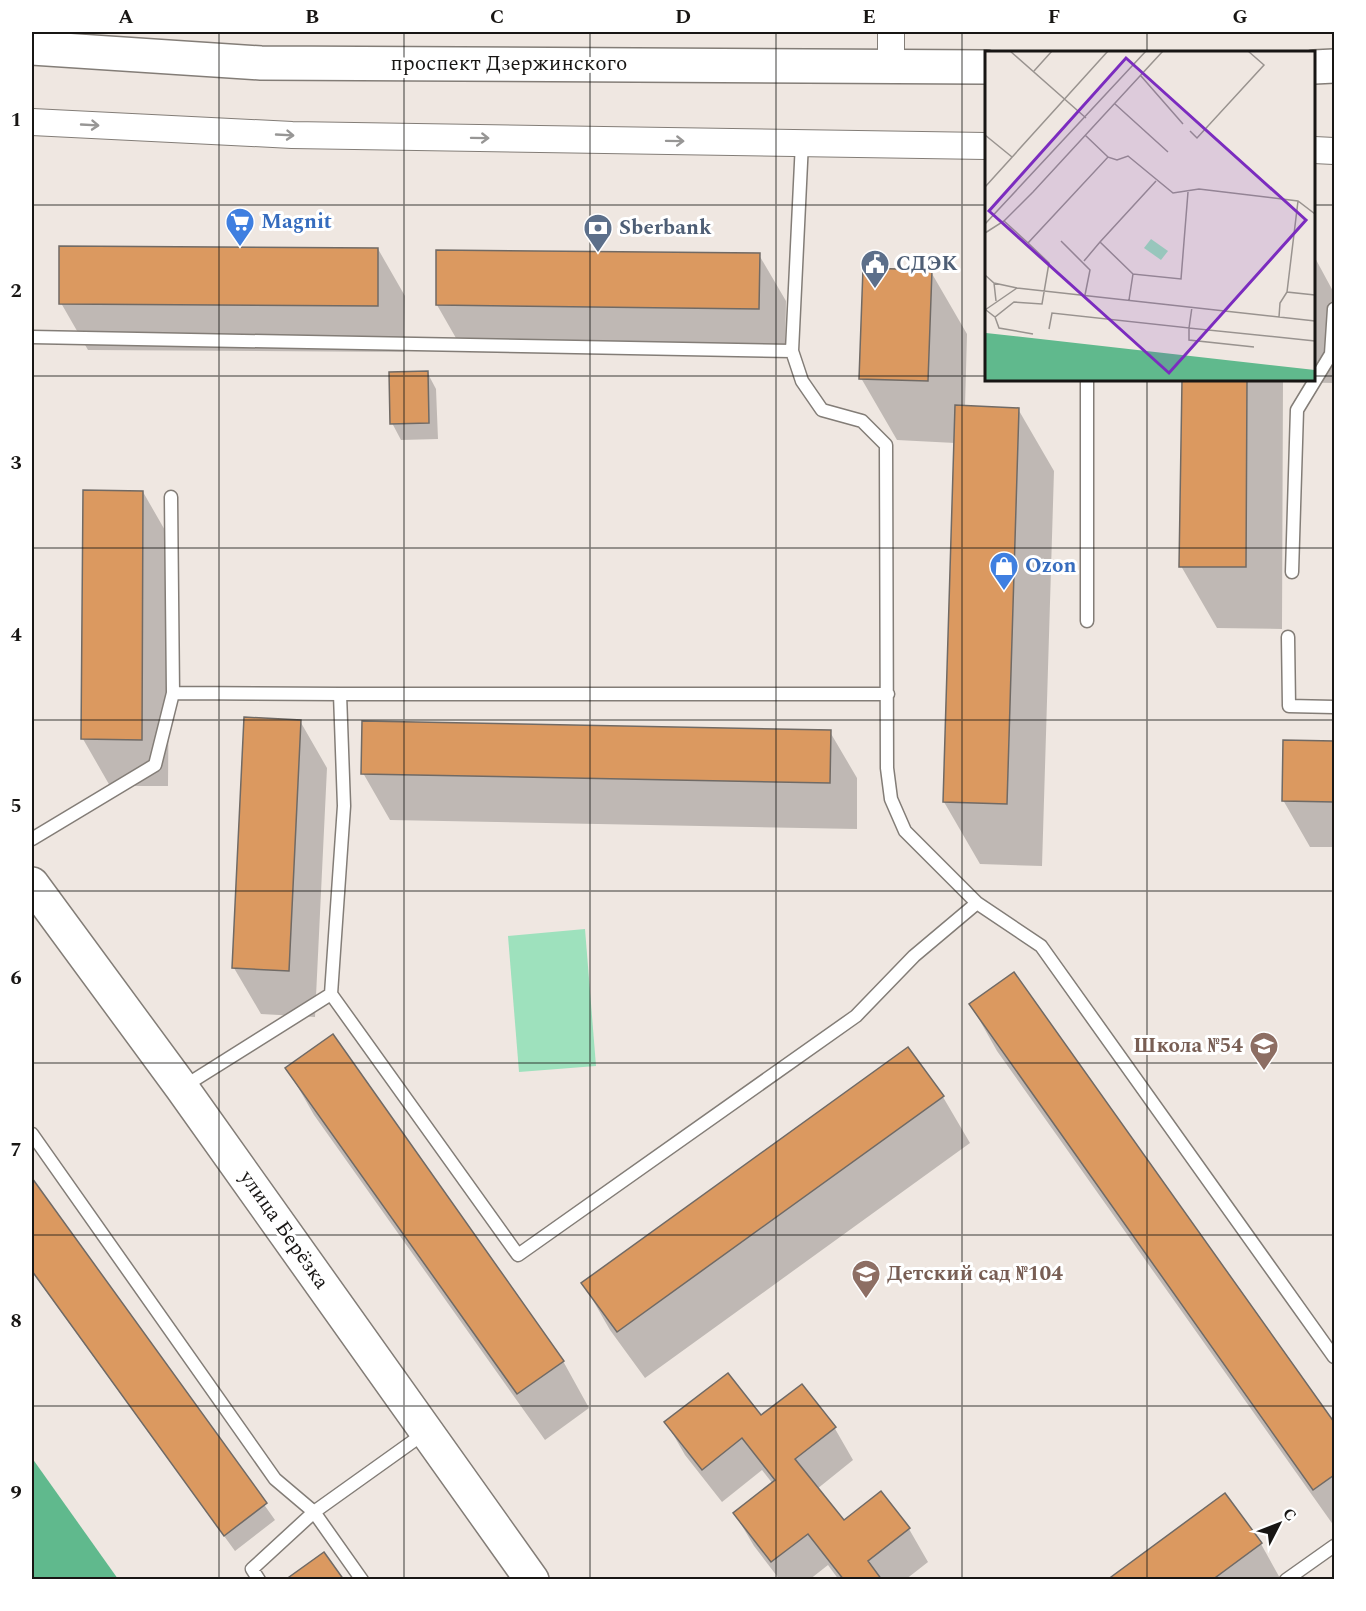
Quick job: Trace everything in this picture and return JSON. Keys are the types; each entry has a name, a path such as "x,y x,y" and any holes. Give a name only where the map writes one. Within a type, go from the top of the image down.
{"main road":[{"name":"проспект Дзержинского","path":"32,48 261,63 985,67"},
{"path":"1315,66 1335,66"},
{"name":"улица Берёзка","path":"32,884 182,1088 532,1580"}],"street":[{"path":"891,32 891,67"},
{"path":"32,122 292,135 985,146"},
{"path":"1315,150 1335,151"}],"lane":[{"path":"802,142 792,351 802,381 822,410 862,421 886,445 888,768 891,799 905,831 977,903 1041,946 1335,1357"},
{"path":"1315,380 1331,354 1335,309"},
{"path":"32,337 792,351"},
{"path":"1087,381 1087,621"},
{"path":"1292,572 1297,410 1315,381"},
{"path":"32,838 155,765 173,693 171,497"},
{"path":"1288,637 1289,706 1335,707"},
{"path":"173,693 888,694"},
{"path":"340,694 344,806 331,994 518,1255 856,1016 914,956 977,903"},
{"path":"182,1088 331,994"},
{"path":"32,1134 275,1479 314,1512 362,1580"},
{"path":"259,1580 252,1569 314,1512 427,1432"},
{"path":"1286,1580 1335,1546"}],"green space":[{"path":"585,929 596,1066 519,1072 508,936"},
{"path":"32,1458 118,1579 32,1579"}],"building":[{"path":"59,246 378,248 378,306 59,304"},
{"path":"436,250 760,253 759,309 436,305"},
{"path":"863,268 932,270 928,381 859,379"},
{"path":"428,371 429,423 390,424 389,372"},
{"path":"1182,381 1247,381 1246,567 1179,567"},
{"path":"955,405 1019,408 1007,804 943,802"},
{"path":"83,490 143,491 142,740 81,739"},
{"path":"244,717 301,720 289,971 232,968"},
{"path":"362,721 831,730 830,783 361,774"},
{"path":"1283,740 1334,741 1334,802 1282,801"},
{"path":"1014,972 1334,1422 1334,1475 1313,1490 969,1004"},
{"path":"333,1034 564,1361 517,1394 285,1068"},
{"path":"908,1047 944,1096 617,1332 581,1283"},
{"path":"32,1178 267,1503 224,1536 32,1271"},
{"path":"728,1373 761,1415 802,1384 836,1427 795,1459 844,1520 881,1491 910,1528 868,1561 882,1580 844,1580 808,1534 771,1562 733,1513 775,1480 742,1438 702,1470 664,1422"},
{"path":"1225,1493 1262,1543 1212,1580 1107,1580"},
{"path":"324,1552 344,1580 285,1580"}],"place":[{"name":"Magnit","path":"240,248"},
{"name":"Sberbank","path":"598,254"},
{"name":"СДЭК","path":"875,290"},
{"name":"Ozon","path":"1004,592"},
{"name":"Школа №54","path":"1264,1072"},
{"name":"Детский сад №104","path":"866,1300"}]}
